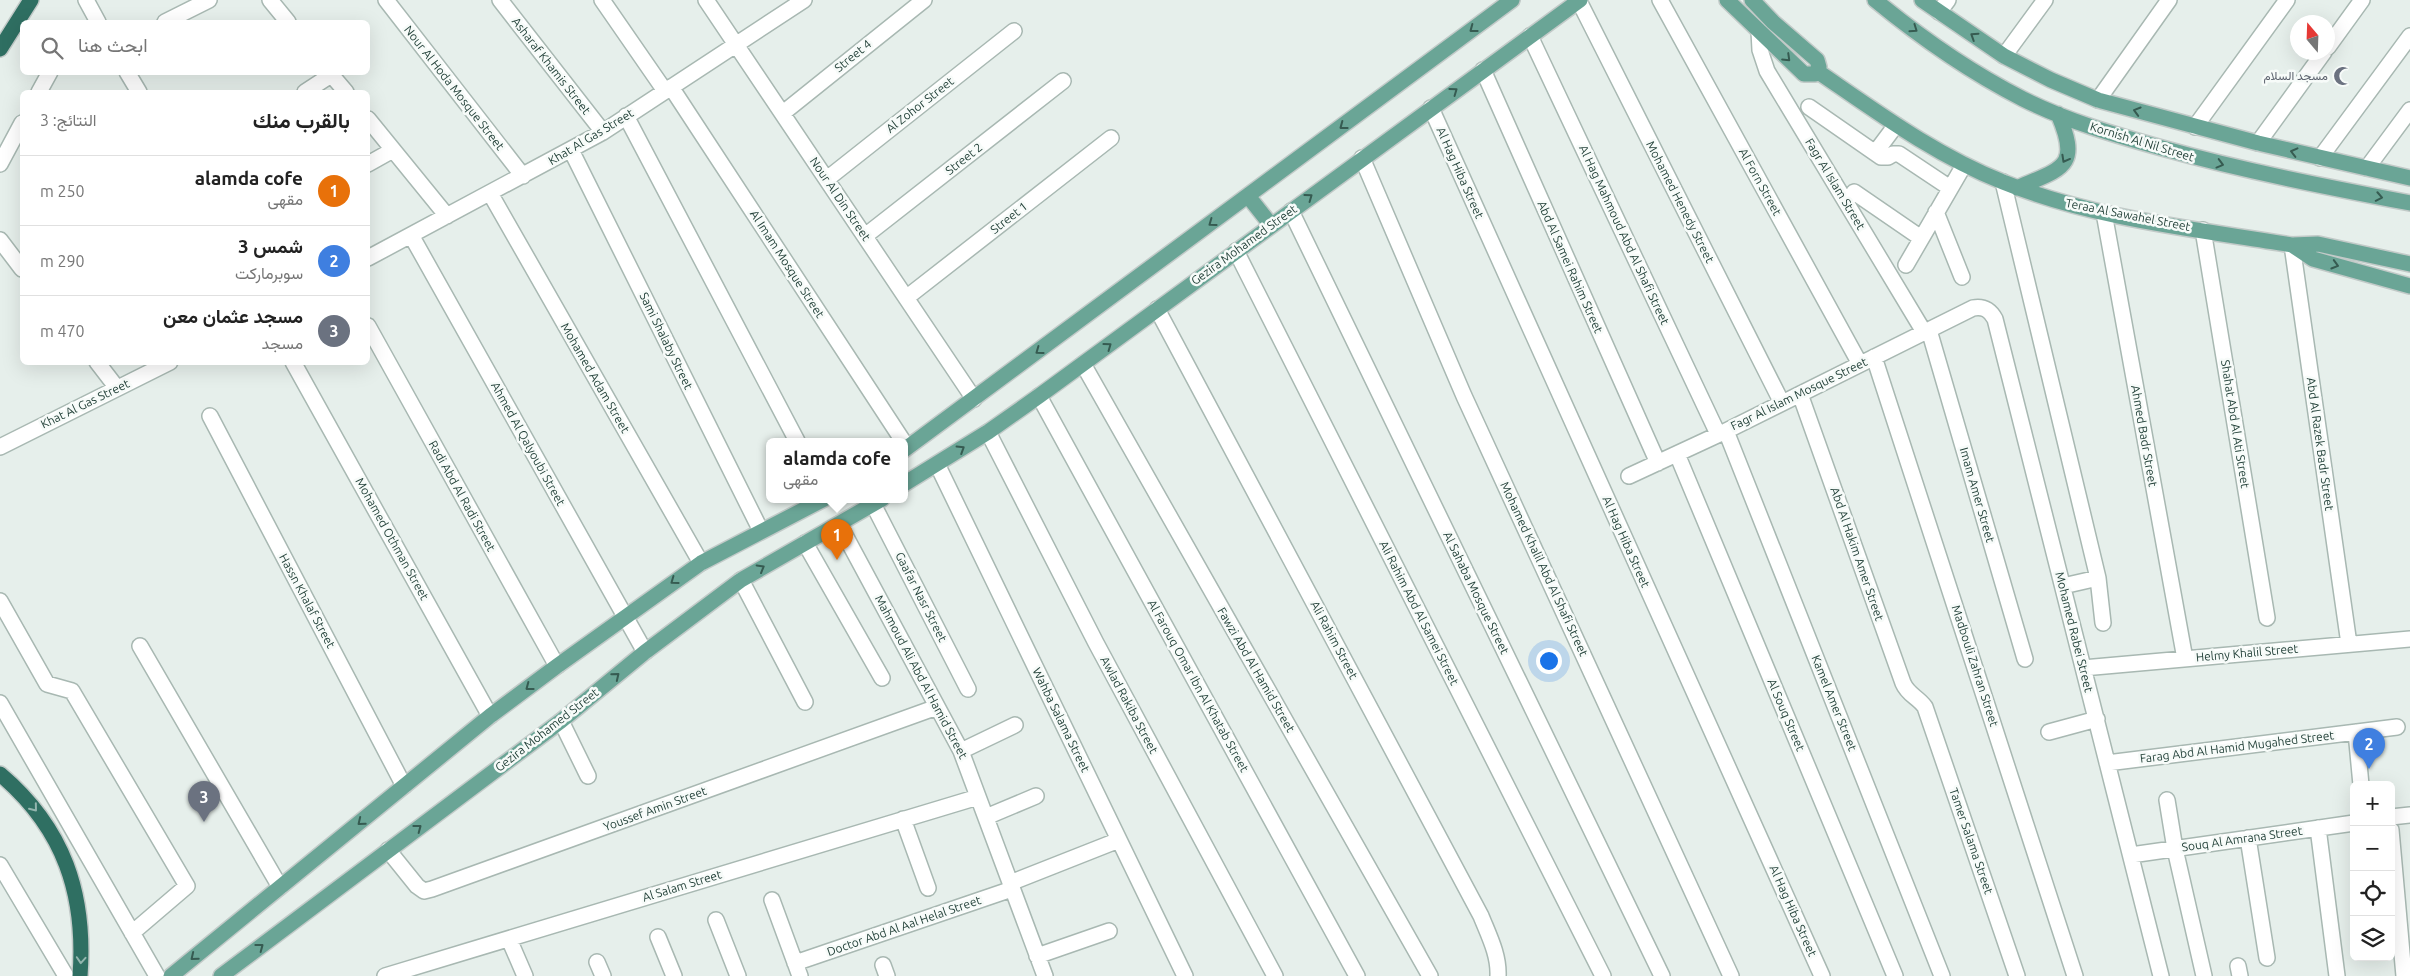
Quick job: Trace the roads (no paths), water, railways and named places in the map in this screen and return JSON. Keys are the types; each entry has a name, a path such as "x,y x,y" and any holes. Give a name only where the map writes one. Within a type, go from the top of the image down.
{"highway":[{"path":"0,49 31,0"},
{"path":"0,774 16,787 38,813 57,843 71,875 80,909 82,944 80,976"}],"main road":[{"path":"908,444 974,399 1512,0"},
{"name":"Gezira Mohamed Street","path":"908,482 988,432 1039,396 1579,0"},
{"name":"Teraa Al Sawahel Street","path":"1727,0 1804,74 1811,76 1817,71 1819,64 1814,57 1786,34 1752,0"},
{"name":"Kornish Al Nil Street","path":"1875,0 1967,66 2024,99 2106,133 2234,168 2410,203"},
{"path":"1922,0 1943,6 2004,56 2051,80 2098,100 2194,127 2410,178"},
{"name":"Teraa Al Sawahel Street","path":"1817,71 1896,125 1964,165 2018,188 2070,205 2104,213 2292,245 2318,244 2410,264"},
{"path":"2018,188 2053,172 2065,162 2070,148 2058,114"},
{"path":"1248,196 1271,225"},
{"name":"Teraa Al Sawahel Street","path":"2292,245 2313,259 2410,286"},
{"path":"171,976 490,716 625,616 700,562 816,503"},
{"name":"Gezira Mohamed Street","path":"222,976 561,720 645,652 740,580 874,503"}],"street":[{"path":"86,0 92,20"},
{"path":"169,20 209,0"},
{"path":"270,0 286,20"},
{"name":"Nour Al Hoda Mosque Street","path":"386,0 523,176"},
{"name":"Asharaf Khamis Street","path":"500,0 603,132"},
{"name":"Al Imam Mosque Street","path":"602,0 668,89 900,438"},
{"name":"Nour Al Din Street","path":"706,0 974,399"},
{"name":"Khat Al Gas Street","path":"370,257 603,132 804,0"},
{"name":"Street 4","path":"783,113 924,0"},
{"name":"Mohamed Henedy Street","path":"1579,0 1782,403"},
{"name":"Al Forn Street","path":"1660,0 1867,361"},
{"path":"2004,56 2044,0"},
{"path":"2098,100 2169,0"},
{"path":"2194,127 2288,0"},
{"path":"2335,38 2362,0"},
{"name":"Al Zohor Street","path":"827,179 1014,31"},
{"name":"Fagr Al Islam Street","path":"1759,31 1760,50 1766,71 1926,331"},
{"name":"Al Hag Mahmoud Abd Al Shafi Street","path":"1530,36 1722,433"},
{"path":"2320,158 2410,36"},
{"path":"2258,143 2318,60"},
{"name":"Abd Al Samei Rahim Street","path":"1483,70 1658,463"},
{"path":"40,90 48,75"},
{"path":"129,75 138,90"},
{"path":"308,90 329,75"},
{"path":"331,75 344,90"},
{"name":"Street 2","path":"865,236 1063,81"},
{"path":"1809,107 1875,153 1885,158 1893,154 1899,154 1950,188"},
{"name":"Al Hag Hiba Street","path":"1431,108 1822,976"},
{"path":"2367,168 2410,110"},
{"path":"626,116 795,438"},
{"path":"370,121 446,216"},
{"path":"1875,153 1896,125"},
{"path":"0,164 20,127"},
{"name":"Street 1","path":"906,298 1112,138"},
{"path":"370,163 393,150"},
{"name":"Sami Shalaby Street","path":"571,150 761,531"},
{"name":"Mohamed Khalil Abd Al Shafi Street","path":"1362,158 1464,396 1731,976"},
{"path":"1906,265 1964,165"},
{"path":"2003,182 2098,578 2103,623"},
{"path":"1854,192 1921,238"},
{"name":"Mohamed Adam Street","path":"490,194 700,562"},
{"name":"Al Sahaba Mosque Street","path":"1291,211 1662,976"},
{"path":"1936,212 1962,277"},
{"name":"Ahmed Badr Street","path":"2104,213 2185,659"},
{"name":"Shahat Abd Al Ati Street","path":"2203,230 2268,618"},
{"name":"Ahmed Al Qalyoubi Street","path":"411,235 645,652"},
{"path":"0,240 20,266"},
{"name":"Abd Al Razek Badr Street","path":"2292,245 2349,644"},
{"name":"Ali Rahim Abd Al Samei Street","path":"1236,251 1603,976"},
{"name":"Mohamed Rabei Street","path":"1968,311 1979,307 1985,308 1989,310 1995,319 2161,976"},
{"name":"Ali Rahim Street","path":"1157,309 1481,916 1493,947 1498,966 1498,976"},
{"name":"Fagr Al Islam Mosque Street","path":"1629,476 1722,433 1968,311"},
{"name":"Radi Abd Al Radi Street","path":"370,330 557,666"},
{"name":"Imam Amer Street","path":"1926,331 2025,659"},
{"name":"Madbouli Zahran Street","path":"1867,361 2075,976"},
{"name":"Fawzi Abd Al Hamid Street","path":"1083,364 1430,976"},
{"path":"99,365 117,388"},
{"name":"Khat Al Gas Street","path":"0,447 164,365"},
{"name":"Mohamed Othman Street","path":"295,365 490,716"},
{"name":"Abd Al Hakim Amer Street","path":"1800,394 1903,683 1907,692 1920,700 1925,707"},
{"name":"Al Farouq Omar Ibn Al Khatab Street","path":"1039,396 1357,976"},
{"name":"Hassn Khalaf Street","path":"210,416 404,786"},
{"name":"Awlad Rakiba Street","path":"988,432 1096,643 1275,976"},
{"name":"Kamel Amer Street","path":"1722,433 1942,976"},
{"name":"Al Souq Street","path":"1676,454 1895,976"},
{"name":"Wahba Salama Street","path":"937,464 1185,976"},
{"name":"Gaafar Nasr Street","path":"878,503 968,689"},
{"name":"Mahmoud Ali Abd Al Hamid Street","path":"839,524 962,751 1045,976"},
{"path":"805,543 882,678"},
{"path":"2063,586 2098,578"},
{"path":"740,580 805,702"},
{"path":"0,601 46,684 72,691 188,886 132,932"},
{"name":"Helmy Khalil Street","path":"2084,668 2410,638"},
{"path":"140,646 280,887"},
{"path":"0,703 157,976"},
{"name":"Youssef Amin Street","path":"388,850 417,886 424,891 432,889 937,707"},
{"name":"Tamer Salama Street","path":"1925,707 2017,976"},
{"path":"2049,732 2096,719"},
{"path":"561,720 588,776"},
{"path":"962,751 1015,725"},
{"name":"Farag Abd Al Hamid Mugahed Street","path":"2108,763 2397,727"},
{"path":"2356,732 2362,781"},
{"name":"Al Salam Street","path":"385,976 978,796"},
{"path":"986,817 1036,796"},
{"path":"2167,800 2175,849 2204,976"},
{"path":"2395,817 2410,815"},
{"path":"903,819 928,888"},
{"name":"Souq Al Amrana Street","path":"2131,855 2350,824"},
{"path":"2318,828 2337,976"},
{"path":"2248,838 2268,958"},
{"name":"Doctor Abd Al Aal Helal Street","path":"797,969 1011,886 1119,840"},
{"path":"0,865 66,976"},
{"path":"2395,871 2404,976"},
{"path":"772,900 797,969"},
{"path":"716,920 738,976"},
{"path":"1037,956 1109,931"},
{"path":"658,937 674,976"},
{"path":"509,938 525,976"}],"place":[{"name":"مسجد السلام","path":"2343,76"},
{"name":"alamda cofe","path":"837,560"},
{"name":"شمس 3","path":"2369,769"},
{"name":"مسجد عثمان معن","path":"204,822"}]}
